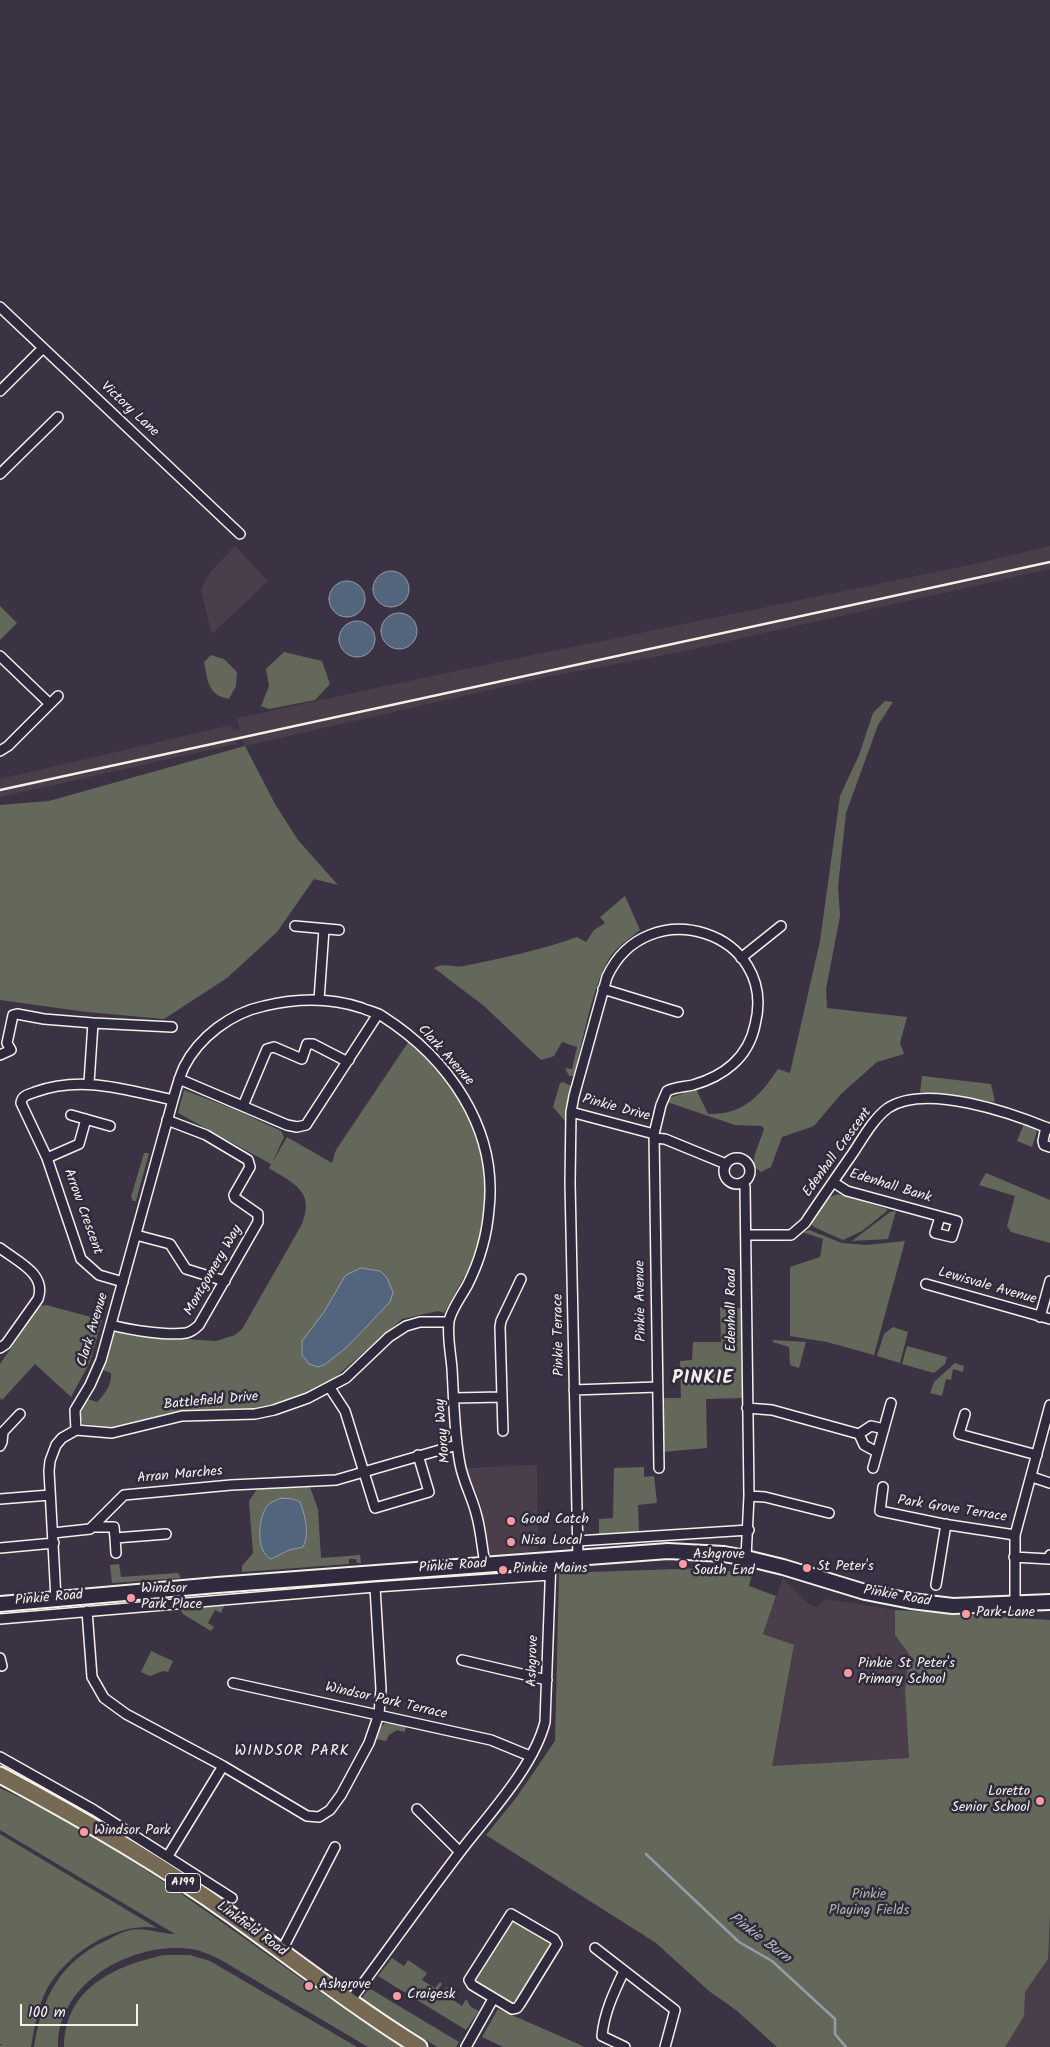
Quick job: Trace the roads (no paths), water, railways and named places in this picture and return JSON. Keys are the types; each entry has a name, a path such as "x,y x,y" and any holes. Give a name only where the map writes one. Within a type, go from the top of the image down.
{"main road":[{"name":"Pinkie Road","path":"0,1604 217,1585 668,1551 724,1554 746,1558 783,1567 865,1592 911,1601 953,1606 1050,1602"},
{"name":"Linkfield Road","path":"0,1775 67,1811 129,1848 215,1904 350,2002 419,2047"}],"street":[{"name":"Victory Lane","path":"0,306 240,534"},
{"path":"0,391 43,348"},
{"path":"0,474 58,417"},
{"path":"0,656 50,704"},
{"path":"0,750 8,746 58,696"},
{"path":"295,926 339,930"},
{"path":"741,958 781,926"},
{"path":"319,1000 324,929"},
{"name":"Pinkie Terrace","path":"578,1557 570,1183 571,1112 603,989 610,970 622,953 643,936 659,930 688,929 703,932 728,944 741,958"},
{"name":"Pinkie Avenue","path":"659,1468 654,1136 661,1105 667,1091 703,1081 724,1071 733,1064 748,1045 757,1020 757,992 751,974 741,958"},
{"path":"603,989 678,1012"},
{"name":"Clark Avenue","path":"76,1430 75,1410 98,1367 179,1080 185,1066 203,1042 221,1024 253,1008 281,1002 319,1000 347,1003 378,1014 402,1029 418,1043 465,1097 485,1147 490,1197 484,1244 470,1281 451,1314 449,1322"},
{"path":"0,1055 11,1050 7,1043 13,1015 17,1014 93,1024 172,1028"},
{"path":"179,1080 287,1125 297,1127 306,1125 378,1014"},
{"path":"89,1083 93,1024"},
{"path":"0,1039 10,1031"},
{"path":"243,1106 267,1049 274,1047 302,1059 307,1044 313,1044 344,1060 349,1060"},
{"name":"Arrow Crescent","path":"122,1282 99,1274 81,1259 47,1158 21,1100 25,1096 46,1088 89,1083 173,1100"},
{"name":"Edenhall Crescent","path":"746,1235 791,1235 796,1232 805,1223 875,1122 889,1108 906,1100 924,1098 990,1107 1048,1128 1042,1141 1044,1145 1050,1147"},
{"name":"Pinkie Drive","path":"571,1112 665,1139 726,1164"},
{"path":"71,1115 110,1126"},
{"name":"Arrow Crescent","path":"47,1158 79,1144 86,1119"},
{"name":"Montgomery Way","path":"111,1325 138,1331 188,1333 200,1325 259,1218 258,1214 234,1198 250,1168 248,1160 222,1143 167,1120"},
{"name":"Edenhall Road","path":"726,1164 736,1158 747,1162 750,1173 743,1182 745,1187 746,1235 749,1496 749,1530 746,1558"},
{"path":"726,1164 724,1172 728,1179 735,1183 743,1182"},
{"name":"Edenhall Bank","path":"833,1182 847,1191 940,1217"},
{"path":"136,1235 170,1244 186,1269 225,1281"},
{"path":"0,1248 38,1277 41,1291 6,1344 0,1348"},
{"path":"503,1430 500,1327 521,1278"},
{"name":"Lewisvale Avenue","path":"1040,1316 1050,1281"},
{"name":"Lewisvale Avenue","path":"926,1284 1050,1319"},
{"name":"Battlefield Drive","path":"76,1430 112,1432 182,1416 255,1414 292,1404 330,1388 346,1378 389,1337 406,1326 420,1322 449,1322"},
{"name":"Moray Way","path":"449,1322 460,1467 477,1514 485,1564"},
{"path":"574,1390 657,1387"},
{"path":"330,1388 344,1411 375,1508 429,1492 418,1455"},
{"path":"454,1398 502,1397"},
{"path":"873,1468 891,1403"},
{"path":"747,1408 772,1410 859,1434 871,1426 884,1429"},
{"path":"1015,1604 1015,1535 1050,1409"},
{"path":"0,1446 3,1432 20,1414"},
{"path":"964,1414 959,1434 1037,1455"},
{"path":"56,1599 49,1471 53,1451 62,1438 76,1430"},
{"path":"859,1434 864,1445 877,1452"},
{"name":"Arran Marches","path":"94,1527 124,1494 231,1485 336,1480 457,1445"},
{"path":"1032,1477 1050,1482"},
{"name":"Park Grove Terrace","path":"883,1487 880,1511 1015,1535"},
{"path":"0,1499 50,1496"},
{"path":"749,1496 765,1497 829,1513"},
{"path":"111,1508 116,1553"},
{"path":"936,1585 946,1524"},
{"path":"53,1533 84,1531 94,1527 114,1526"},
{"path":"577,1541 749,1530"},
{"path":"115,1538 166,1534"},
{"path":"4,1544 54,1543"},
{"path":"1014,1556 1049,1559 1050,1555"},
{"name":"Ashgrove","path":"350,2002 460,1852 500,1804 537,1744 545,1722 551,1559"},
{"name":"Pinkie Road","path":"0,1619 375,1587 550,1575"},
{"path":"217,1585 218,1601"},
{"path":"87,1611 92,1677 104,1698 126,1714 223,1766 307,1816 319,1817 330,1810 341,1795 369,1743 379,1714 381,1689 375,1587"},
{"path":"462,1660 547,1680"},
{"name":"Windsor Park Terrace","path":"232,1683 491,1740 530,1756"},
{"name":"Linkfield Road","path":"0,1757 94,1810 232,1898"},
{"path":"168,1856 223,1766"},
{"path":"417,1809 460,1852"},
{"path":"281,1952 335,1847"},
{"path":"511,1914 554,1939 557,1944 517,2008 512,2009 493,1999 472,1985 470,1980 511,1914"},
{"path":"595,1948 674,2010 665,2047"},
{"path":"624,1971 608,2007 602,2036 625,2047"},
{"path":"466,2047 493,1999"}],"water":[{"path":"391,571 404,576 409,589 404,602 391,607 378,602 373,589 378,576"},
{"path":"347,581 360,586 365,599 360,612 347,617 334,612 329,599 334,586"},
{"path":"399,613 412,618 417,631 412,644 399,649 386,644 381,631 386,618"},
{"path":"357,621 370,626 375,639 370,652 357,657 344,652 339,639 344,626"},
{"path":"361,1268 380,1271 387,1278 393,1292 390,1302 347,1347 324,1365 318,1367 309,1364 302,1355 302,1341 324,1312 345,1276"},
{"path":"282,1498 300,1502 305,1519 305,1542 303,1547 289,1550 271,1559 262,1549 260,1525 268,1505"}],"waterway":[{"name":"Pinkie Burn","path":"646,1854 739,1942 772,1961 835,2019 835,2034 846,2047"}],"railway":[{"path":"0,790 1050,562"}],"place":[{"name":"Good Catch","path":"511,1521"},
{"name":"Nisa Local","path":"511,1542"},
{"name":"Ashgrove South End","path":"683,1564"},
{"name":"St Peter's","path":"807,1568"},
{"name":"Pinkie Mains","path":"503,1570"},
{"name":"Windsor Park Place","path":"131,1598"},
{"name":"Park Lane","path":"966,1614"},
{"name":"Pinkie St Peter's Primary School","path":"848,1673"},
{"name":"Loretto Senior School","path":"1040,1801"},
{"name":"Windsor Park","path":"84,1832"},
{"name":"Ashgrove","path":"309,1986"},
{"name":"Craigesk","path":"397,1996"}],"district":[{"name":"PINKIE","path":"703,1380"},
{"name":"WINDSOR PARK","path":"292,1752"}],"park label":[{"name":"Pinkie Playing Fields","path":"869,1904"}]}
